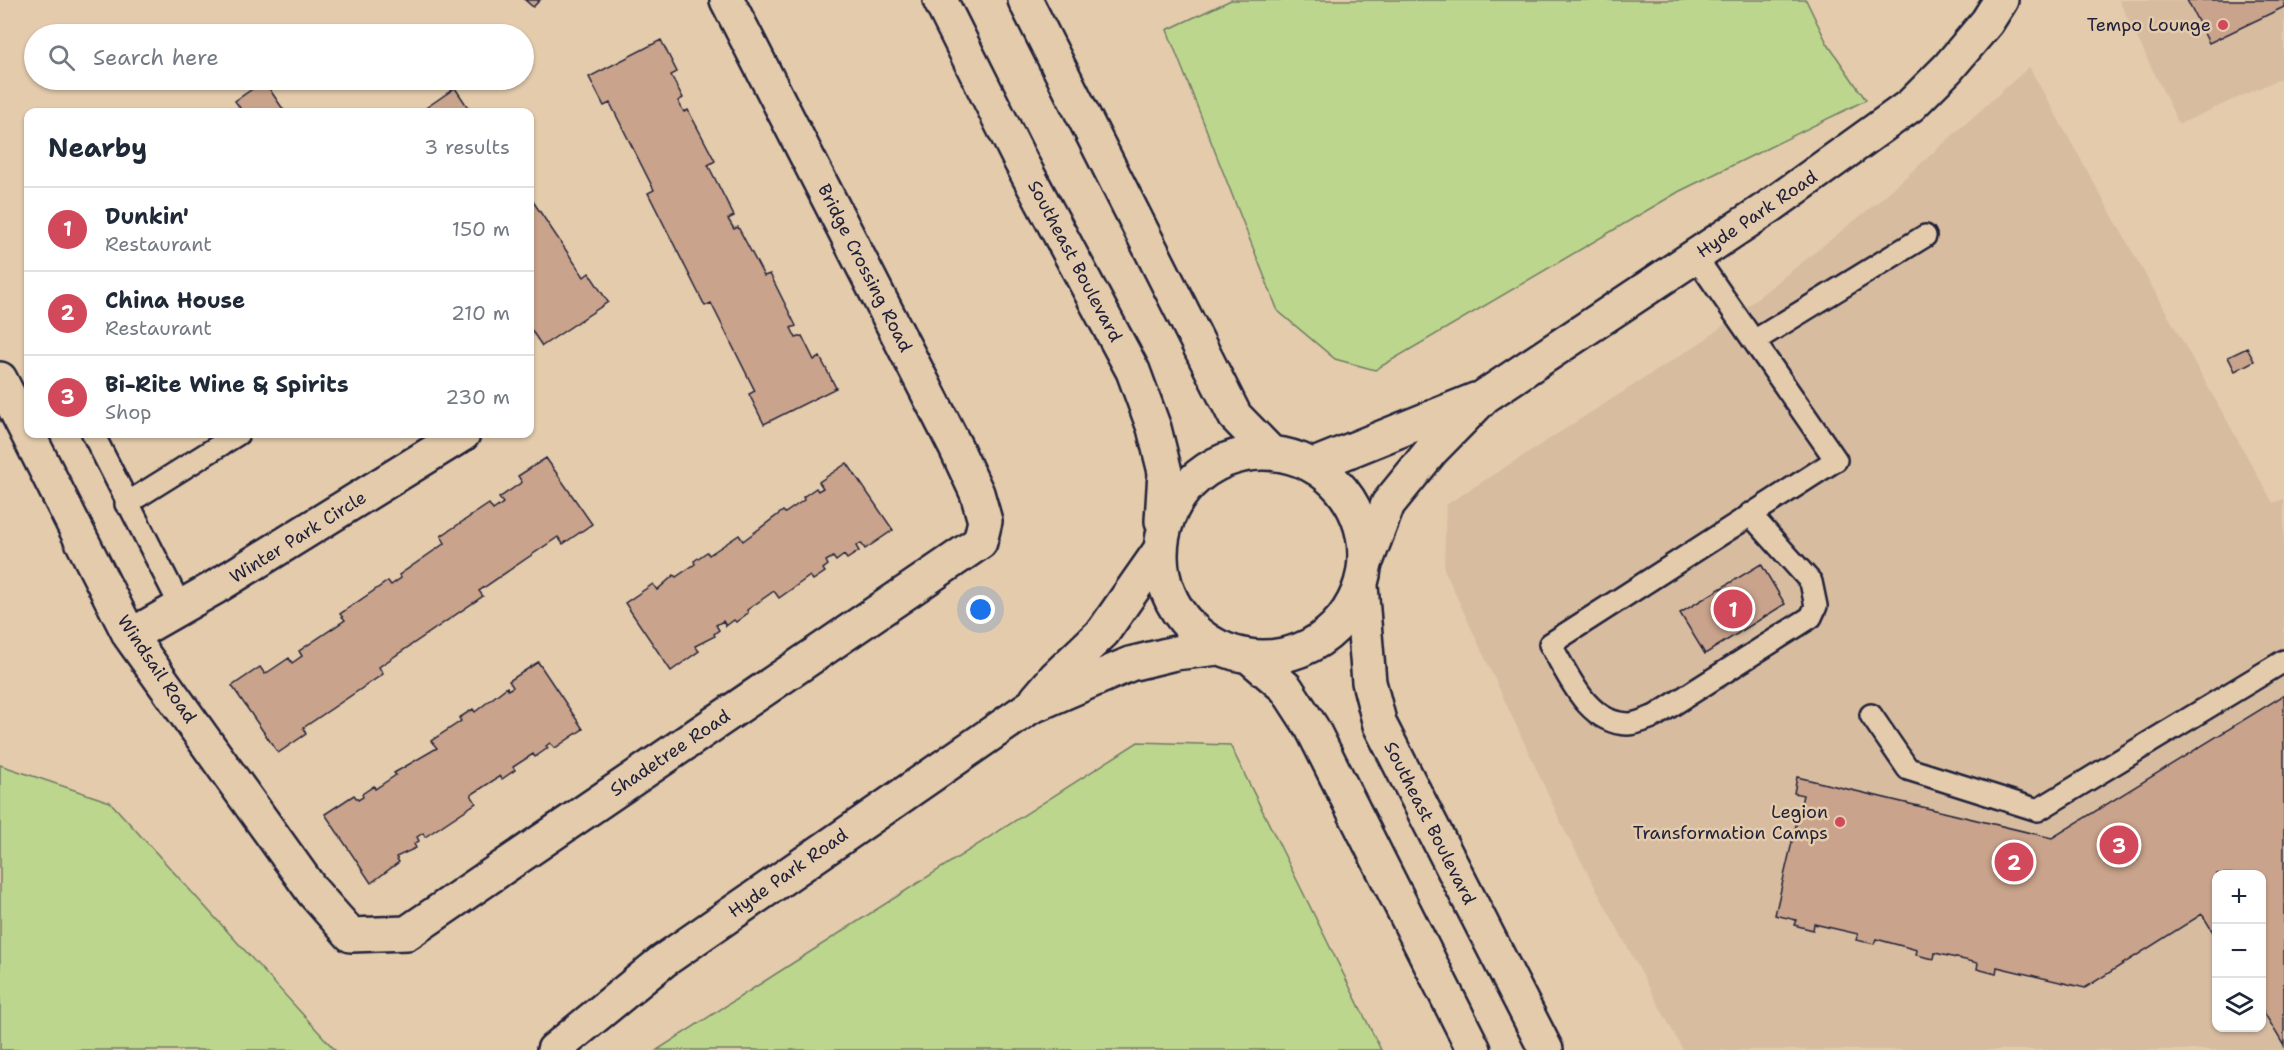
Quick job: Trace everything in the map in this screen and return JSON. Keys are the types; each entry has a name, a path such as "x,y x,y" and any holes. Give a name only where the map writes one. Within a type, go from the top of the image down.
{"street":[{"name":"Bridge Crossing Road","path":"727,0 957,448 977,493 985,521 980,542"},
{"name":"Southeast Boulevard","path":"940,0 1022,162 1133,371 1154,428 1165,472 1160,544"},
{"path":"1025,0 1235,416 1270,452"},
{"name":"Hyde Park Road","path":"1364,570 1388,504 1431,450 1485,396 1848,152 1911,105 1948,68 1987,22 2001,0"},
{"name":"Windsail Road","path":"0,379 24,417"},
{"name":"Hyde Park Road","path":"1314,465 1485,396"},
{"name":"Windsail Road","path":"34,438 130,636 313,892 351,935"},
{"name":"Winter Park Circle","path":"130,636 456,438"},
{"path":"1270,452 1314,465 1350,498 1362,523 1364,570 1354,605 1341,624 1313,641 1279,654 1250,657 1218,648 1185,623 1165,590 1160,544 1166,518 1189,482 1226,458 1270,452"},
{"name":"Shadetree Road","path":"351,935 407,933 980,542"},
{"name":"Hyde Park Road","path":"1030,707 1055,678 1103,632 1160,544"},
{"name":"Southeast Boulevard","path":"1364,570 1369,682 1380,725 1546,1050"},
{"name":"Hyde Park Road","path":"554,1050 663,962 1030,707 1130,664 1175,653 1218,648"},
{"path":"1250,657 1286,688 1312,728 1474,1050"}],"lane":[{"path":"1754,341 1926,236"},
{"path":"1695,256 1836,460 1750,514 1550,644 1589,708 1606,718 1629,724 1655,716 1811,617 1816,606 1811,582 1750,514"},
{"path":"95,438 126,504 181,607"},
{"path":"126,504 232,438"},
{"path":"1871,715 1908,769 2038,810 2284,661"}],"shaded area":[{"path":"2119,0 2284,0 2284,77 2179,124"},
{"path":"2029,67 2273,503 2284,499 2284,1050 1683,1050 1565,831 1444,569 1446,505 1706,339 1878,202"}],"green space":[{"path":"1231,0 1806,0 1827,43 1866,100 1680,191 1375,370 1335,359 1278,311 1167,30"},
{"path":"1138,742 1230,745 1381,1050 657,1050"},
{"path":"0,765 110,802 335,1050 0,1050"}],"building":[{"path":"525,0 540,0 533,7"},
{"name":"Tempo Lounge","path":"2187,0 2284,0 2284,7 2209,43"},
{"path":"661,40 677,72 671,75 683,98 678,101 684,112 688,110 715,161 708,165 734,216 728,219 734,229 738,227 764,276 770,274 796,326 791,328 796,338 802,336 814,360 820,357 836,388 764,424 749,394 755,391 711,303 705,306 648,193 654,190 610,103 604,106 589,77"},
{"path":"251,90 270,90 282,108 240,108 235,101"},
{"path":"452,90 456,90 468,108 426,108"},
{"path":"534,203 584,277 589,273 608,302 542,346 534,334"},
{"path":"2247,348 2254,361 2235,371 2228,357"},
{"path":"546,458 592,524 563,544 558,537 479,591 483,596 379,667 383,674 303,728 306,734 278,753 232,686 260,667 265,674 289,658 292,663 302,656 299,651 345,620 340,614 388,581 391,585 401,578 399,575 445,543 441,536 489,504 493,510 503,503 499,498 522,482 518,476"},
{"path":"847,463 893,530 865,549 861,543 856,546 859,551 847,559 844,555 836,561 833,557 826,561 828,565 823,569 825,572 813,580 810,576 779,598 774,591 747,610 748,613 736,622 734,620 726,626 723,621 716,625 719,630 714,634 715,636 695,646 699,651 671,671 625,603 653,584 657,590 674,575 676,577 695,564 694,561 707,552 709,555 739,535 743,541 783,511 785,513 804,500 803,497 816,488 818,491 823,488 819,482"},
{"path":"1761,564 1785,604 1705,654 1680,613"},
{"path":"538,662 583,729 555,748 550,743 546,746 548,748 535,757 533,754 513,767 515,770 502,779 500,776 471,795 476,803 425,837 423,833 417,837 419,841 414,844 416,848 396,857 399,862 371,883 325,814 354,795 358,800 363,797 362,794 374,786 375,789 396,775 394,773 437,748 431,741 461,721 459,718 473,709 475,712 507,687 508,690 513,687 509,681"},
{"path":"2284,695 2284,1046 2266,1016 2266,870 2212,870 2212,930 2202,914 2085,988 1997,967 1996,974 1977,969 1978,963 1935,953 1934,959 1916,955 1917,950 1876,939 1874,944 1856,940 1858,934 1814,924 1813,930 1794,925 1796,920 1775,915 1803,795 1794,793 1797,777 2052,838"}],"place":[{"name":"Tempo Lounge","path":"2223,25"},
{"name":"Dunkin'","path":"1733,609"},
{"name":"Legion Transformation Camps","path":"1840,822"},
{"name":"Bi-Rite Wine & Spirits","path":"2119,845"},
{"name":"China House","path":"2014,862"}]}
